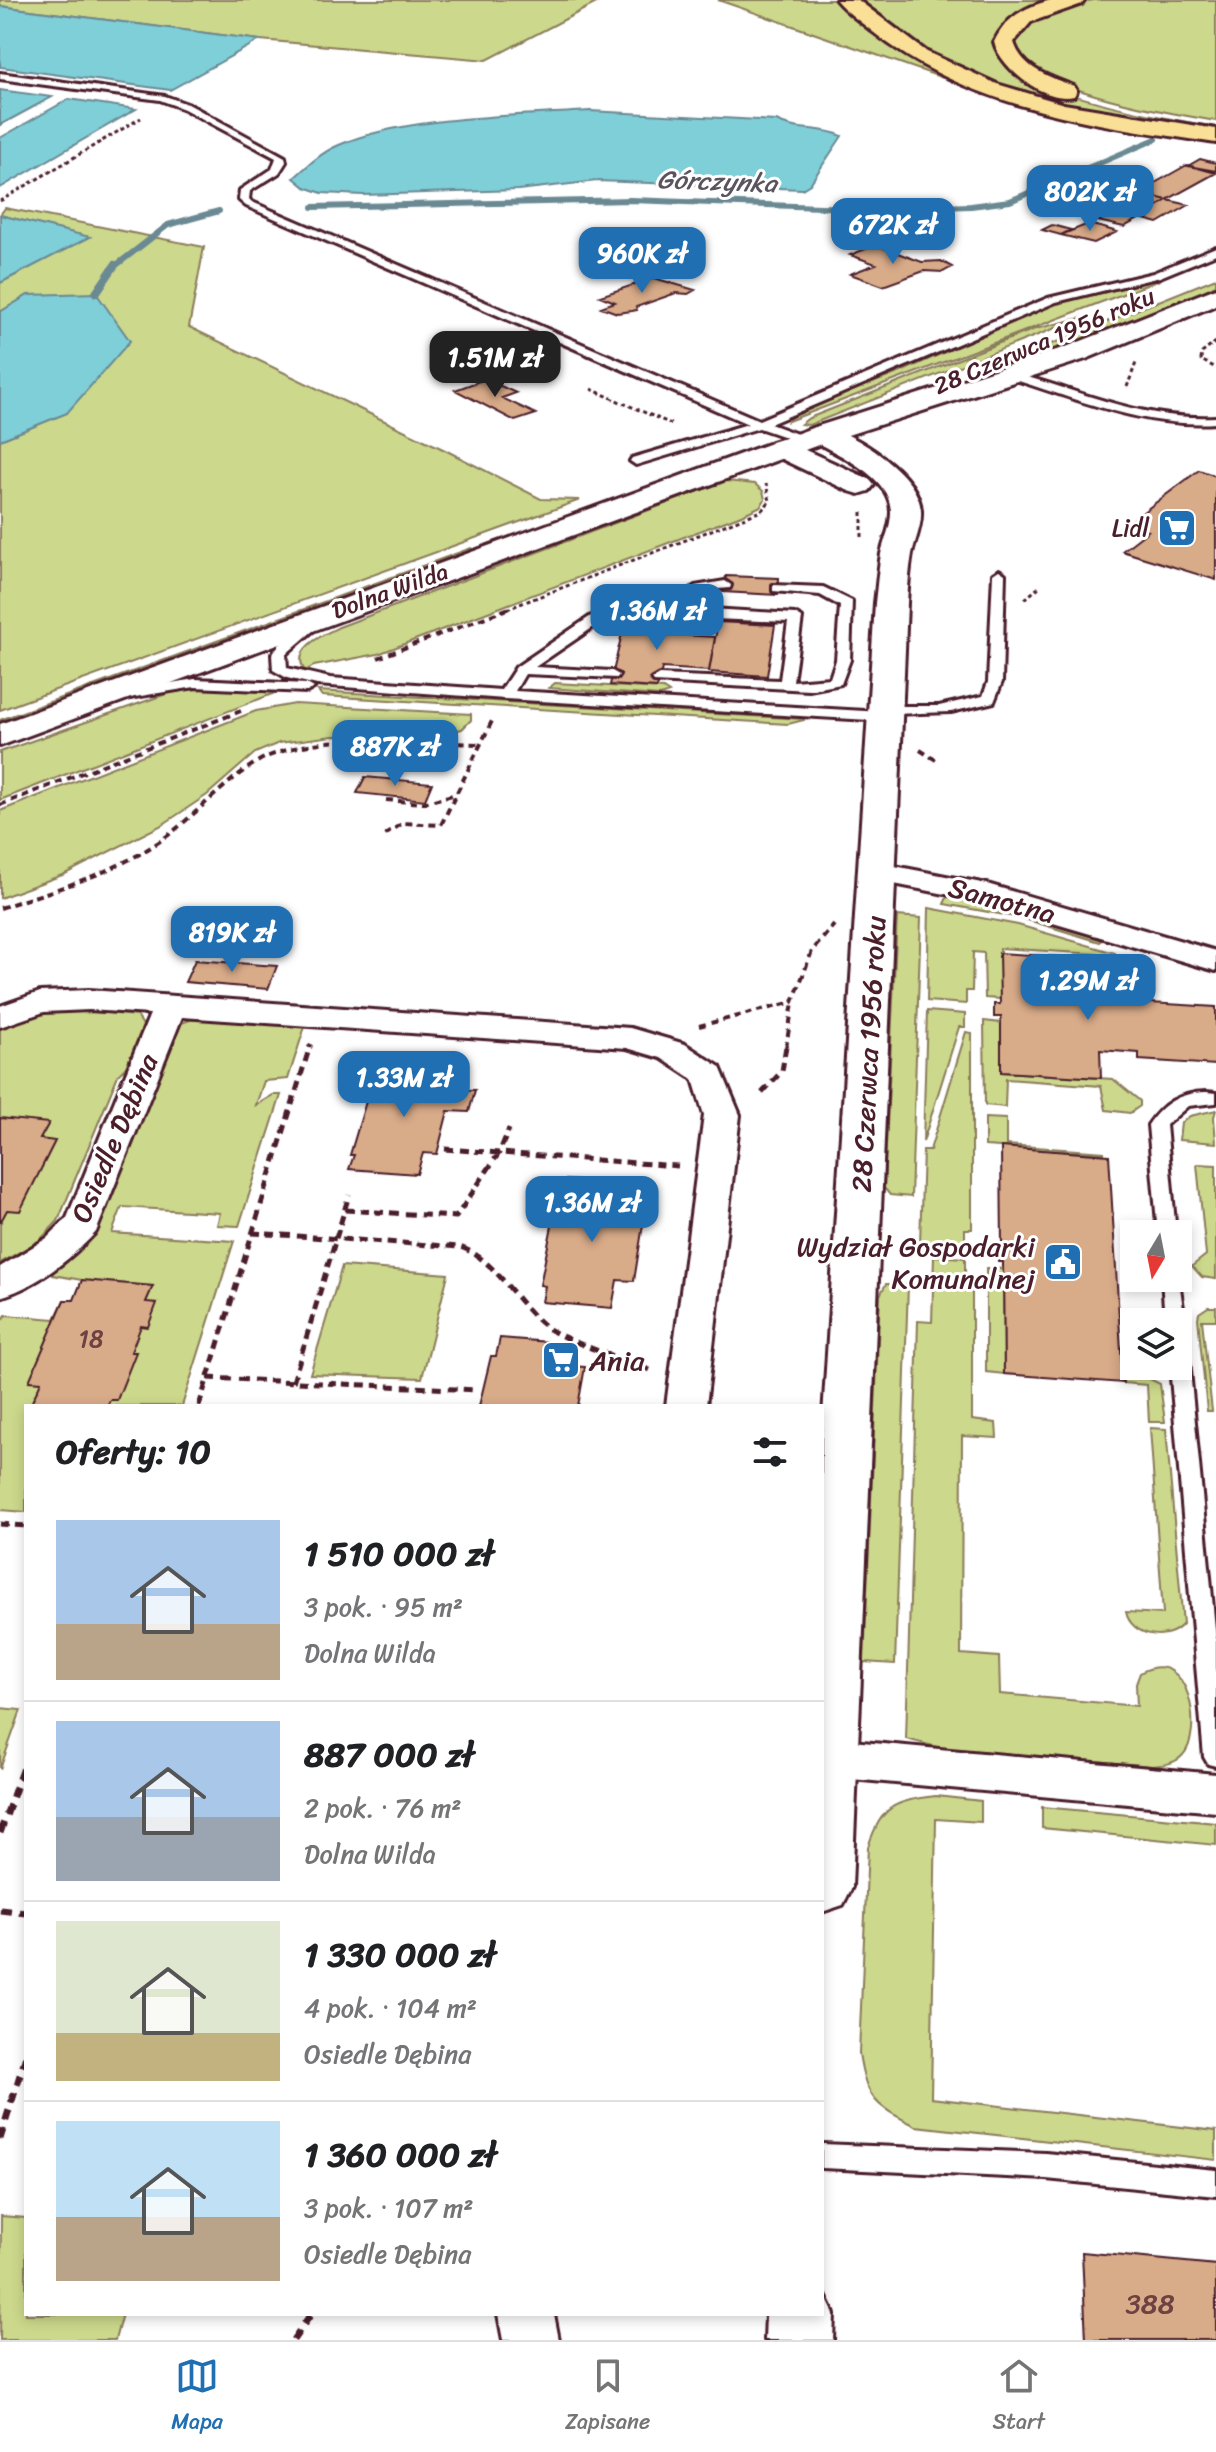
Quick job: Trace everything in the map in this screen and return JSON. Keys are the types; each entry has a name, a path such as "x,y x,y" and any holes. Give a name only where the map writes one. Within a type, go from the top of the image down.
{"highway":[{"path":"846,0 918,55 970,80 1086,114 1216,136"},
{"path":"1075,0 1030,14 1009,30 1004,48 1015,64 1041,80 1074,94 1216,125"}],"main road":[{"name":"28 Czerwca 1956 roku","path":"874,416 980,365 1216,270"},
{"name":"28 Czerwca 1956 roku","path":"802,441 874,416 1013,376 1132,332 1216,296"},
{"name":"28 Czerwca 1956 roku","path":"802,441 821,467 870,492 879,500 890,521 896,556"},
{"name":"28 Czerwca 1956 roku","path":"802,441 856,453 897,487 906,513 896,556 824,1850"},
{"name":"Dolna Wilda","path":"0,736 332,611 802,441"},
{"path":"799,2340 800,2316"}],"street":[{"name":"Samotna","path":"879,872 976,891 1216,961"},
{"path":"0,1017 40,1002 89,1000 630,1038 673,1051 708,1074 722,1115 687,1395"},
{"name":"Osiedle Dębina","path":"0,1284 60,1247 83,1223 170,1005"},
{"path":"829,1758 1216,1793"},
{"path":"526,2316 531,2340"}],"lane":[{"path":"0,76 173,100 280,157 276,171 245,190 244,200 249,204 802,441"},
{"path":"636,461 759,424 1052,300 1156,275 1216,250"},
{"path":"1013,376 1136,412 1187,421 1216,420"},
{"path":"332,611 287,644 279,654 280,670 312,680 383,687 887,714 961,709 989,699 995,682 999,574"},
{"path":"687,612 687,597 691,592 707,585 725,585"},
{"path":"659,679 809,686 839,678 847,604 823,591 778,588"},
{"path":"505,695 521,670 608,614 618,611 795,618 786,685"},
{"path":"521,670 612,675"},
{"path":"719,707 722,681"},
{"path":"103,697 195,683 350,690 383,687"},
{"path":"1166,1220 1157,1125 1169,1108 1196,1097 1216,1098"},
{"path":"1181,1380 1216,1757"},
{"path":"824,2156 1046,2166 1216,2183"}],"path":[{"path":"0,201 173,100"},
{"path":"1216,342 1202,353 1201,360 1216,368"},
{"path":"1136,412 1127,386 1137,361"},
{"path":"591,389 706,440"},
{"path":"369,661 752,515 770,501 765,480 821,467"},
{"path":"385,835 392,827 402,823 441,825 505,695"},
{"path":"0,805 242,711"},
{"path":"0,908 96,875 146,850 210,802 251,765 277,753 333,742 482,744"},
{"path":"918,748 939,762"},
{"path":"386,800 423,803 458,793"},
{"path":"762,1093 782,1071 793,1002 812,951 841,918"},
{"path":"690,1023 701,1026 793,1002"},
{"path":"200,1404 322,1017"},
{"path":"345,1210 456,1217 499,1153 509,1129"},
{"path":"445,1149 715,1170"},
{"path":"293,1382 349,1195"},
{"path":"252,1233 460,1247 472,1251 499,1277 523,1307 549,1329 687,1395"},
{"path":"208,1378 477,1390"},
{"path":"0,1524 24,1526"},
{"path":"0,1833 24,1765"},
{"path":"0,1910 24,1913"},
{"path":"0,2139 4,2116 24,2061"},
{"path":"293,2340 310,2316"}],"green space":[{"path":"0,0 602,0 487,60 260,40 0,6"},
{"path":"718,0 838,0 888,41 946,79"},
{"path":"855,0 1061,0 1024,13 1005,25 995,46 1008,65 1037,82 1077,96 1216,127 1216,130 1110,113 1005,89 939,61"},
{"path":"1094,0 1216,0 1216,121 1131,105 1057,82 1030,67 1017,49 1022,30 1028,24 1045,13 1076,3"},
{"path":"5,208 204,247 189,327 541,499 580,500 0,710 0,440 67,413 28,295 0,312 0,283 89,237 0,215"},
{"path":"1216,278 1216,285 1115,329 942,388"},
{"path":"1157,281 788,421 792,414 901,372 1050,304"},
{"path":"1081,318 809,425 801,424 809,418 1035,329"},
{"path":"726,481 755,484 763,491 765,499 761,506 378,654 314,666 305,671 301,663 310,644 339,627"},
{"path":"471,548 474,550 0,726 0,720"},
{"path":"555,683 663,689 669,693 660,696 549,688"},
{"path":"221,686 285,689 0,800 0,752 172,692"},
{"path":"318,691 804,720 788,724 322,696"},
{"path":"295,704 471,714 471,720 462,729 430,737 333,736 279,743 255,753 207,795 162,825 65,874 0,898 0,811 256,711"},
{"path":"948,895 1103,938 1100,942 1021,918 944,904"},
{"path":"929,908 1018,925 1115,953 1118,990 1100,989 1097,954 1000,948 1000,999 985,998 984,953 973,952 972,991 966,991 966,1004 927,1001"},
{"path":"897,916 921,918 911,1197 890,1195 884,1188"},
{"path":"88,1011 137,1016 145,1028 132,1061 118,1075 58,1221 39,1241 0,1263 0,1024 44,1013"},
{"path":"927,1011 965,1014 965,1027 959,1027 923,1142"},
{"path":"201,1016 306,1023 288,1079 264,1081 256,1105 273,1095 281,1095 239,1226 217,1225 220,1213 122,1207 112,1233 234,1241 183,1404 24,1404 24,1512 0,1510 0,1323 6,1315 55,1319 64,1300 74,1300 82,1280 53,1275 51,1268 176,1025"},
{"path":"984,1021 1001,1023 1002,1072 1113,1079 1140,1101 1140,1106 1130,1113 1106,1110 1101,1086 1006,1079 1005,1107 985,1105"},
{"path":"966,1032 972,1033 972,1229 965,1229 965,1246 920,1243 923,1150 930,1150"},
{"path":"1216,1110 1216,1143 1179,1140 1181,1123 1190,1116"},
{"path":"985,1118 1006,1119 1006,1145 1104,1154 985,1146"},
{"path":"1197,1164 1216,1165 1216,1279 1202,1277 1192,1266 1206,1255"},
{"path":"934,1256 965,1258 965,1276 972,1277 972,1420 996,1423 997,1438 962,1436 961,1654 999,1657 1000,1694 1137,1706 1136,1684 1140,1673 1157,1667 1171,1671 1182,1681 1192,1713 1189,1745 1175,1761 1152,1766 941,1748 906,1739 918,1321 932,1322"},
{"path":"342,1266 448,1274 422,1378 310,1374"},
{"path":"986,1268 1003,1269 1004,1374 986,1372"},
{"path":"886,1284 908,1285 895,1664 864,1662 880,1295"},
{"path":"1208,1307 1216,1307 1216,1320 1202,1320 1212,1411 1207,1411 1198,1318 1199,1313"},
{"path":"1123,1380 1152,1380 1160,1384 1165,1422 1149,1422 1147,1385 1123,1383"},
{"path":"1150,1428 1166,1429 1183,1624 1168,1634 1159,1635 1135,1627 1126,1612 1163,1614"},
{"path":"0,1708 21,1710 0,1769"},
{"path":"936,1796 981,1801 981,1822 936,1819 931,2098 1216,2131 1216,2160 916,2126 891,2113 875,2099 865,2081 859,2053 868,1847 879,1822 892,1808 910,1800"},
{"path":"1042,1807 1216,1823 1216,1845 1042,1828"},
{"path":"1,2216 24,2218 24,2316 121,2316 115,2340 0,2340"}],"water":[{"path":"0,6 260,40 170,90 0,67"},
{"path":"0,90 52,97 0,125"},
{"path":"69,99 136,109 0,188 0,138"},
{"path":"590,111 776,121 842,136 810,184 802,189 597,181 518,190 363,195 322,193 305,187 294,178 333,148 365,135 395,128 462,119"},
{"path":"0,215 90,237 0,283"},
{"path":"96,293 130,341 67,413 0,440 0,312 28,295"}],"building":[{"path":"1200,159 1216,163 1216,171 1188,166"},
{"path":"1187,165 1216,173 1167,200 1137,193"},
{"path":"1137,193 1167,200 1137,220 1086,208 1106,197 1122,201"},
{"path":"1167,200 1189,205 1158,223 1140,218"},
{"path":"1111,214 1137,220 1124,227 1098,221"},
{"path":"1088,224 1117,232 1094,243 1061,235"},
{"path":"1052,225 1071,230 1061,235 1042,230"},
{"path":"876,245 922,262 941,261 952,267 943,272 924,271 883,286 850,274 876,264 850,255"},
{"path":"654,278 695,290 688,294 676,293 632,311 617,313 601,307 615,302 600,296"},
{"path":"485,379 516,393 502,398 536,414 515,421 455,390"},
{"name":"Lidl","path":"1199,470 1216,476 1216,580 1122,551 1148,531 1126,525"},
{"path":"726,576 779,578 778,595 723,592"},
{"path":"626,616 672,618 668,634 715,637 709,671 662,668 657,688 610,685"},
{"path":"718,622 775,625 767,676 709,672"},
{"path":"365,777 432,783 425,800 357,793"},
{"path":"999,953 1094,959 1097,1003 1216,1007 1216,1065 1139,1060 1139,1053 1100,1050 1101,1078 1001,1072 1001,1017 994,1017 994,1004 1000,1004"},
{"path":"195,960 277,966 268,989 185,982"},
{"path":"380,1065 444,1070 439,1089 475,1090 469,1112 448,1111 437,1154 423,1153 417,1174 349,1169 354,1155 350,1155 373,1078 376,1078"},
{"path":"0,1118 49,1123 40,1139 55,1141 20,1211 7,1210 0,1223"},
{"path":"1001,1147 1109,1155 1120,1380 1123,1383 1004,1374 1003,1262 998,1262 998,1247 1002,1247"},
{"path":"566,1180 634,1185 630,1205 646,1206 634,1281 617,1280 612,1308 542,1302 545,1286 540,1285 558,1196 563,1196"},
{"path":"82,1280 153,1286 146,1302 157,1303 148,1327 141,1326 131,1352 136,1352 117,1400 110,1400 108,1404 31,1404 41,1382 29,1381 64,1300 74,1300"},
{"path":"500,1338 573,1344 569,1366 585,1367 578,1404 479,1404 491,1356 496,1356"},
{"path":"1082,2252 1216,2265 1216,2340 1086,2340"}],"waterway":[{"name":"Górczynka","path":"313,207 631,200 876,209 971,206 1010,201 1156,139"},
{"name":"Górczynka","path":"114,267 168,225 219,211"},
{"name":"Górczynka","path":"96,293 115,265"}],"place":[{"name":"Lidl","path":"1177,528"},
{"name":"Wydział Gospodarki Komunalnej","path":"1063,1262"},
{"name":"Ania","path":"561,1360"}]}
